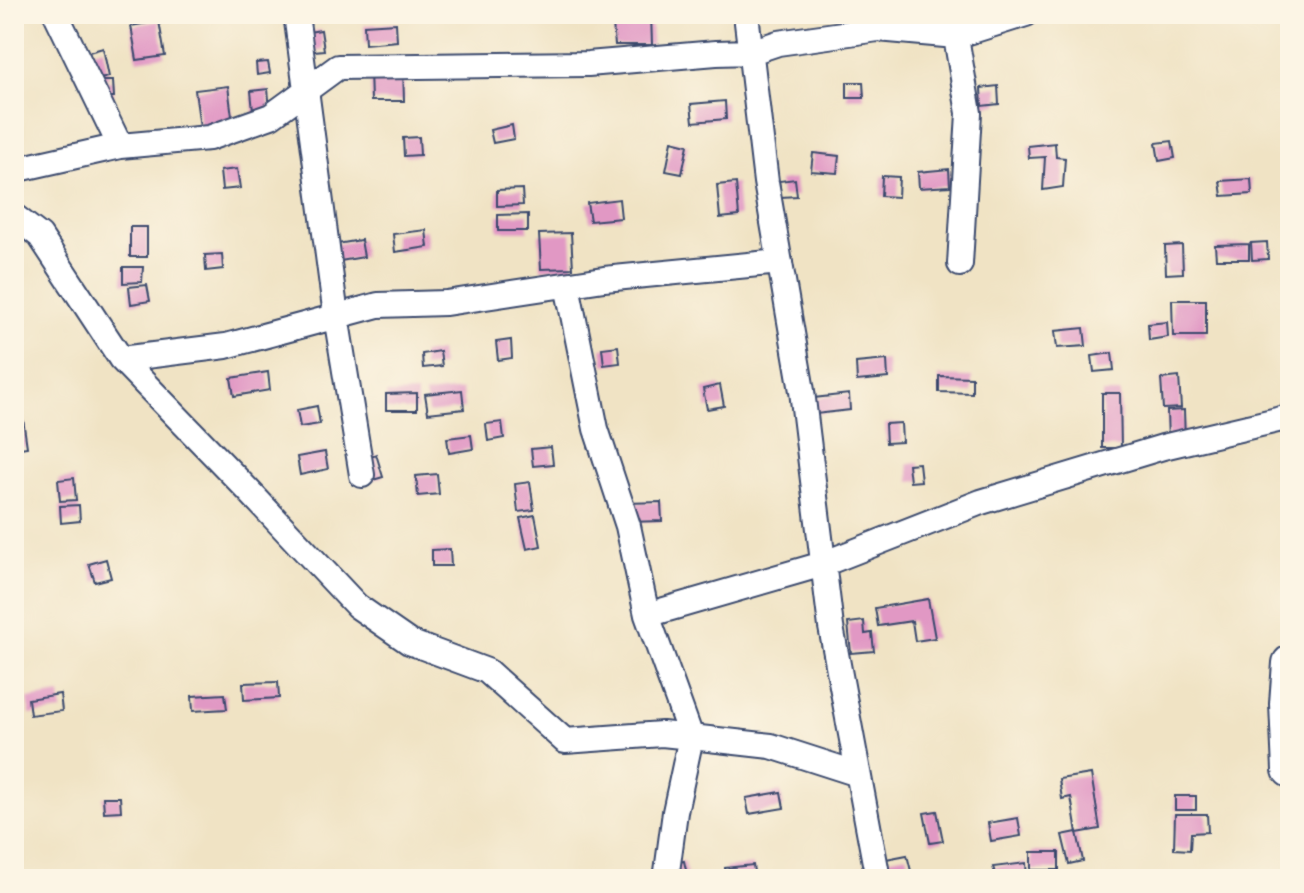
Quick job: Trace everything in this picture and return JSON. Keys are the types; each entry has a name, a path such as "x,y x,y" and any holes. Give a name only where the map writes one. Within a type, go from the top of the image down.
{"street":[{"path":"56,14 120,146"},
{"path":"296,14 336,316 362,475"},
{"path":"746,14 766,182 802,391 831,627 878,879"},
{"path":"14,170 120,146 209,138 271,116 338,67 588,64 751,52 778,43 878,29 954,25 1026,14"},
{"path":"954,25 969,113 960,264"},
{"path":"14,216 40,236 121,359 357,606 409,642 487,671 565,741 662,734 771,746 858,774"},
{"path":"121,359 226,346 378,305 446,303 618,278 780,262"},
{"path":"567,285 596,429 628,526 647,615 691,737 675,812 666,879"},
{"path":"647,615 823,564 981,502 1163,447 1290,417"},
{"path":"1290,663 1287,704 1290,770"}],"building":[{"path":"612,14 651,14 652,45 615,45"},
{"path":"159,21 165,56 137,60 131,26"},
{"path":"396,23 397,41 365,44 364,25"},
{"path":"321,30 324,50 304,52 302,33"},
{"path":"103,48 109,77 95,80 89,52"},
{"path":"268,62 270,73 257,75 256,63"},
{"path":"403,68 404,101 371,101 370,69"},
{"path":"100,81 113,81 114,97 101,97"},
{"path":"847,82 863,82 864,98 847,98"},
{"path":"228,86 233,124 200,128 195,90"},
{"path":"998,86 999,104 982,106 981,88"},
{"path":"268,89 271,120 254,121 251,91"},
{"path":"725,101 726,119 693,122 691,104"},
{"path":"512,125 514,139 493,143 490,130"},
{"path":"419,137 420,155 404,156 403,138"},
{"path":"672,141 688,145 682,174 666,171"},
{"path":"1172,141 1175,158 1159,161 1156,143"},
{"path":"1055,143 1056,157 1065,158 1063,187 1043,190 1045,157 1029,158 1028,146"},
{"path":"813,153 839,156 837,173 811,171"},
{"path":"237,169 240,188 222,190 220,171"},
{"path":"949,169 950,186 919,188 918,172"},
{"path":"882,176 899,177 898,197 881,196"},
{"path":"795,179 797,196 781,197 779,181"},
{"path":"1251,179 1252,194 1222,196 1220,181"},
{"path":"736,183 739,216 720,218 717,185"},
{"path":"522,189 523,205 497,206 497,190"},
{"path":"619,199 621,218 590,221 587,203"},
{"path":"528,214 528,231 498,231 498,215"},
{"path":"130,227 147,227 147,257 130,257"},
{"path":"426,230 428,247 395,252 393,234"},
{"path":"571,233 573,268 541,269 539,234"},
{"path":"361,240 364,257 334,262 331,245"},
{"path":"1267,242 1268,259 1252,260 1251,243"},
{"path":"1249,244 1249,259 1216,259 1215,245"},
{"path":"1182,245 1183,273 1166,274 1165,246"},
{"path":"222,254 223,269 206,271 205,255"},
{"path":"123,267 143,267 142,282 123,283"},
{"path":"147,285 150,301 131,304 129,287"},
{"path":"1172,300 1206,300 1206,336 1173,336"},
{"path":"1167,322 1168,337 1149,340 1148,324"},
{"path":"1084,328 1086,346 1057,348 1055,331"},
{"path":"511,340 512,358 498,360 496,342"},
{"path":"618,346 620,363 604,365 602,348"},
{"path":"440,351 442,366 423,368 422,354"},
{"path":"1112,353 1114,370 1094,372 1092,356"},
{"path":"887,360 888,378 857,381 856,363"},
{"path":"268,372 270,390 234,396 231,378"},
{"path":"939,376 972,377 972,393 939,392"},
{"path":"1179,377 1181,408 1163,409 1161,379"},
{"path":"720,385 724,406 707,409 703,389"},
{"path":"462,390 464,409 428,413 425,394"},
{"path":"417,393 417,410 386,410 386,394"},
{"path":"1102,393 1120,393 1121,448 1102,448"},
{"path":"849,394 850,410 816,414 814,398"},
{"path":"317,406 320,424 300,427 297,410"},
{"path":"1184,410 1185,441 1168,441 1167,411"},
{"path":"22,412 27,447 14,449 14,413"},
{"path":"502,422 504,438 488,441 486,424"},
{"path":"901,423 902,442 886,443 885,424"},
{"path":"471,435 473,449 449,453 447,438"},
{"path":"551,447 553,464 533,466 531,449"},
{"path":"325,452 328,469 300,475 297,457"},
{"path":"376,454 383,477 373,480 366,458"},
{"path":"919,463 921,481 910,482 908,464"},
{"path":"437,474 439,494 418,496 416,476"},
{"path":"74,478 76,500 60,501 58,480"},
{"path":"530,482 534,510 518,512 515,484"},
{"path":"661,502 662,521 627,522 627,503"},
{"path":"79,505 80,521 61,523 60,506"},
{"path":"535,515 541,546 527,549 520,518"},
{"path":"450,549 451,566 432,566 432,550"},
{"path":"106,559 111,578 95,582 89,564"},
{"path":"928,599 935,638 915,641 912,621 878,626 875,608"},
{"path":"864,621 865,634 872,633 874,651 851,653 848,623"},
{"path":"278,682 279,698 244,700 243,683"},
{"path":"60,694 62,711 30,715 28,699"},
{"path":"225,694 227,709 193,711 192,696"},
{"path":"1091,774 1100,829 1077,833 1071,797 1062,799 1059,779"},
{"path":"781,792 784,808 749,814 746,798"},
{"path":"1175,796 1196,796 1196,810 1175,810"},
{"path":"103,797 120,797 121,811 104,812"},
{"path":"937,811 943,841 930,843 924,813"},
{"path":"1175,814 1207,814 1208,832 1191,833 1190,850 1174,849"},
{"path":"1018,818 1021,836 991,841 988,823"},
{"path":"1077,832 1083,861 1069,864 1062,835"},
{"path":"1031,852 1059,852 1059,870 1031,870"},
{"path":"907,855 913,879 885,879 881,860"},
{"path":"684,861 688,879 673,879 670,864"},
{"path":"1026,863 1027,879 997,879 993,867"},
{"path":"753,865 755,879 726,879 725,868"}]}
